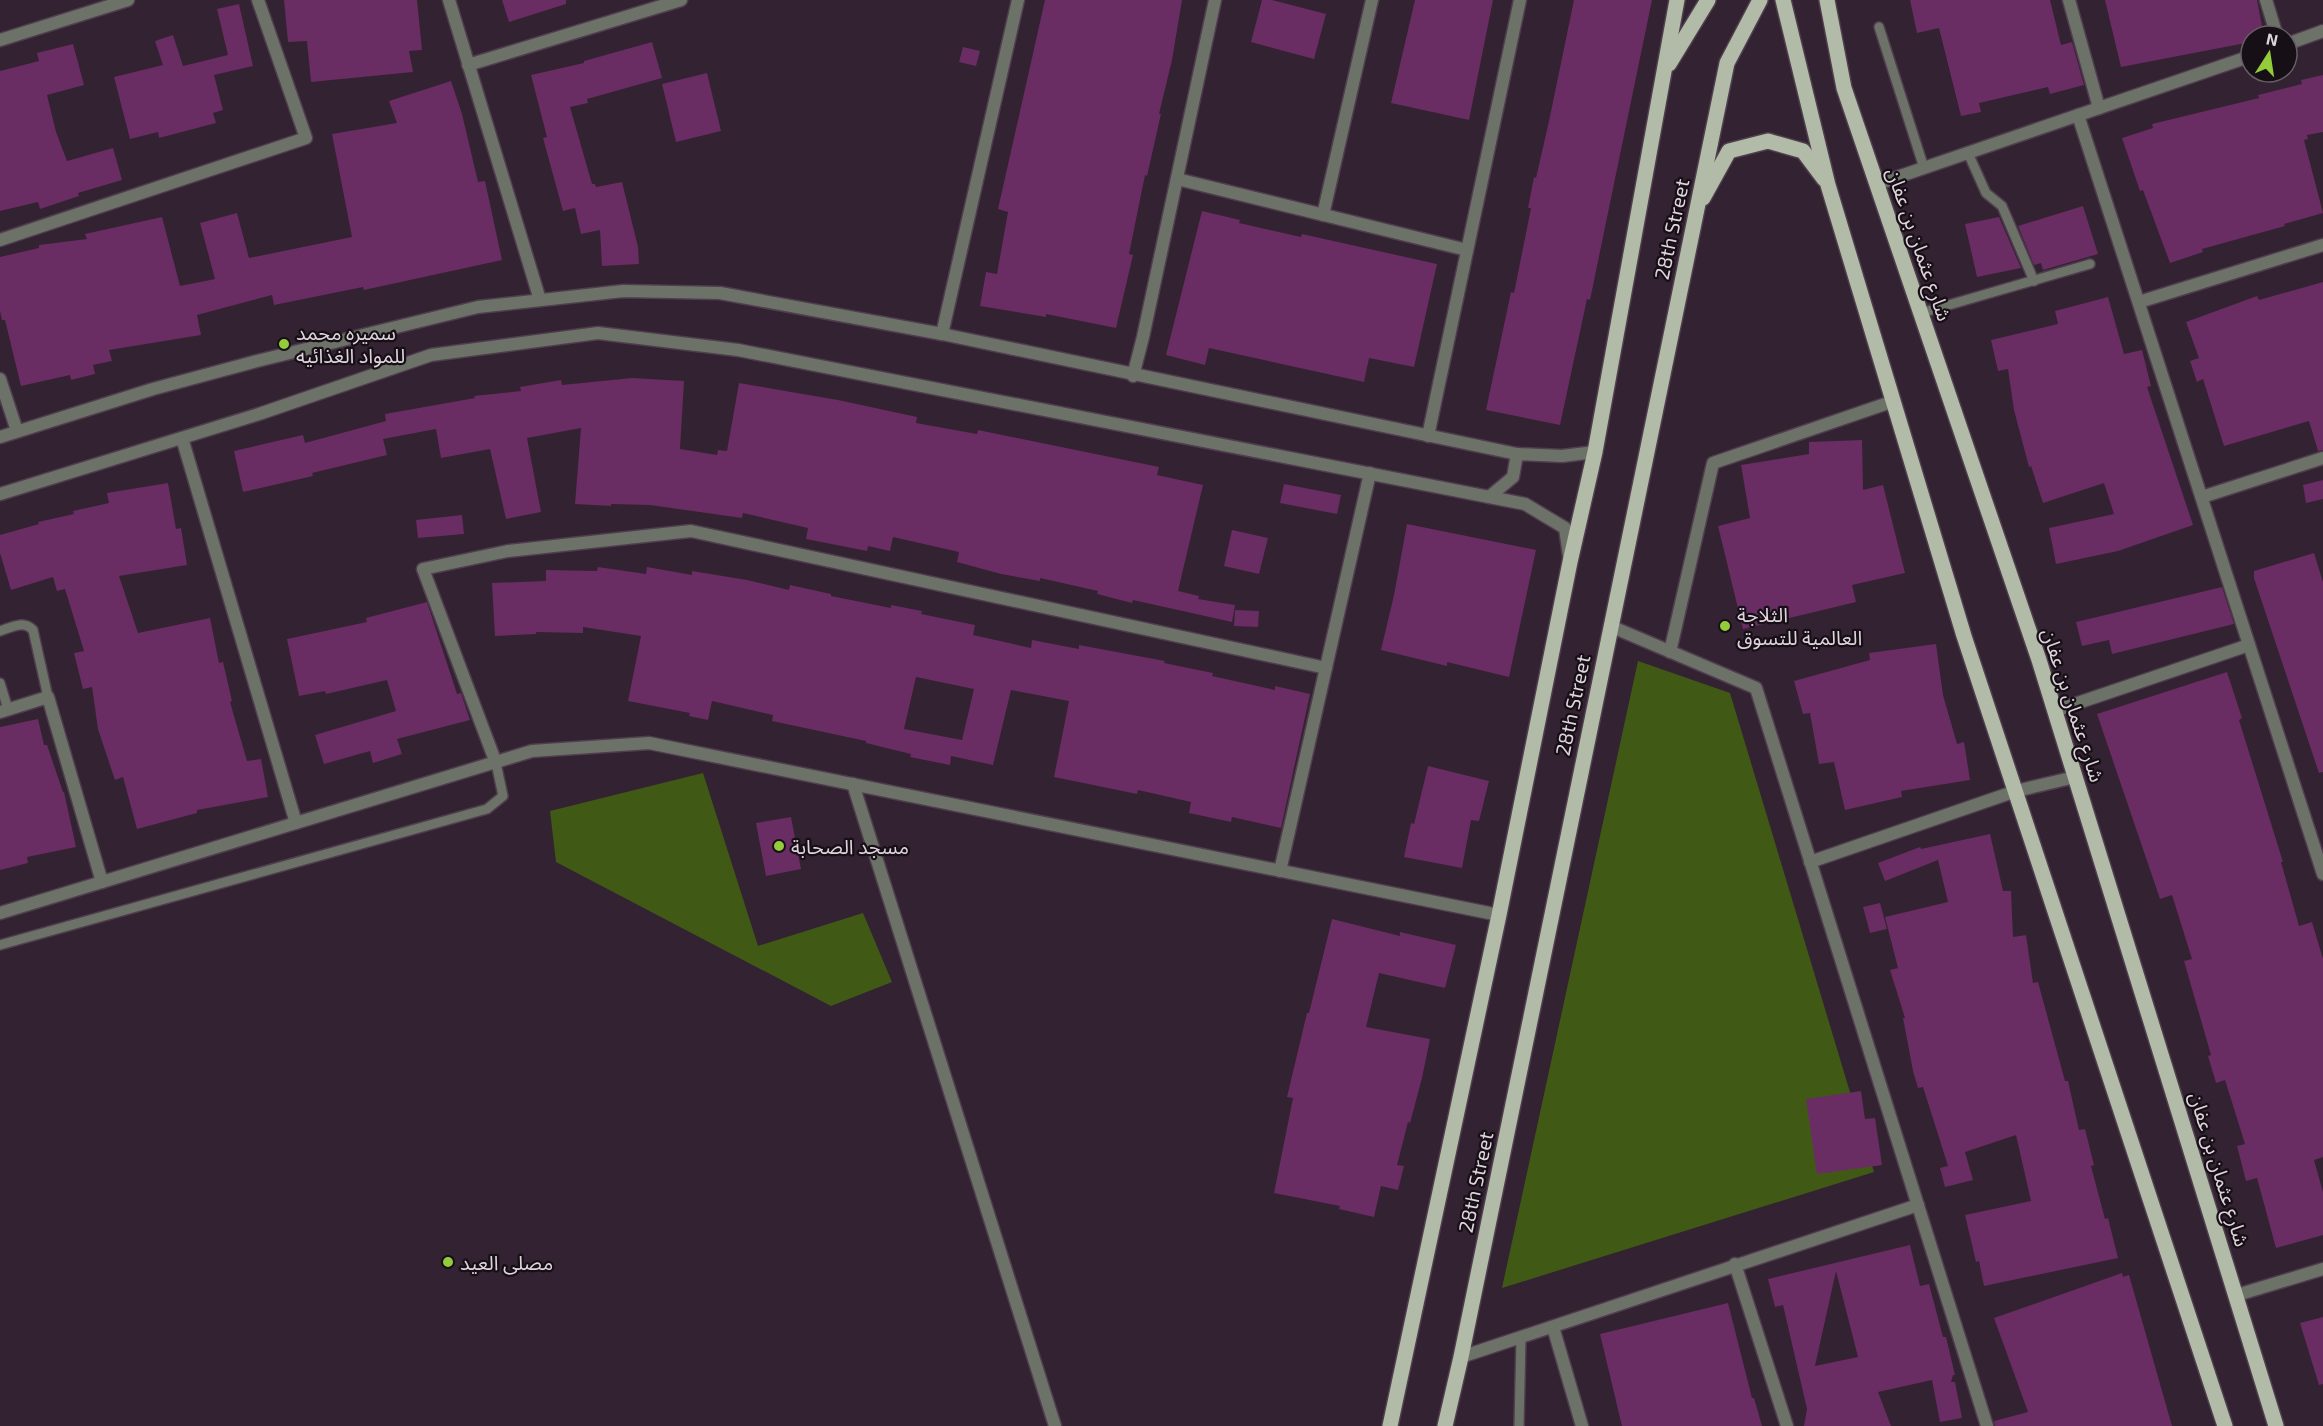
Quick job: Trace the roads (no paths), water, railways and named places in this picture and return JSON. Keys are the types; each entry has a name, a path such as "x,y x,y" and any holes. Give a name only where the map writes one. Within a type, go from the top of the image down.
{"main road":[{"name":"28th Street","path":"1390,1426 1499,915 1570,562 1595,452 1677,0"},
{"path":"1663,73 1708,0"},
{"name":"28th Street","path":"1445,1426 1727,63 1760,0"},
{"path":"1783,0 1828,184 1964,636 2225,1426"},
{"name":"شارع عثمان بن عفان","path":"1827,0 1844,88 2054,711 2276,1426"},
{"path":"1696,211 1729,152 1768,141 1803,151 1828,184"}],"street":[{"path":"0,40 128,0"},
{"path":"0,240 306,138 258,0"},
{"path":"449,0 540,300"},
{"path":"468,65 658,3 681,0"},
{"path":"942,334 1018,0"},
{"path":"1133,376 1215,0"},
{"path":"1323,215 1372,0"},
{"path":"1428,436 1520,0"},
{"path":"2069,0 2099,108"},
{"path":"2266,0 2273,24"},
{"path":"2299,40 2323,31"},
{"path":"1877,184 2239,60"},
{"path":"2078,115 2323,874"},
{"path":"1177,179 1467,250"},
{"path":"2139,302 2323,245"},
{"path":"0,437 153,389 257,361 478,308 623,291 720,293 942,334 1133,376 1517,454 1562,456 1595,452"},
{"path":"0,494 259,414 431,355 598,333 738,350 1525,504 1565,528 1570,562"},
{"path":"0,379 17,431"},
{"path":"1670,652 1713,463 1894,401"},
{"path":"182,438 296,823"},
{"path":"1489,496 1513,477 1517,454"},
{"path":"2202,497 2323,458"},
{"path":"1280,870 1370,473"},
{"path":"496,763 423,569 520,550 691,531 1326,668"},
{"path":"1610,626 1756,688 1987,1426"},
{"path":"2054,711 2249,645"},
{"path":"4,710 48,697 102,882"},
{"path":"0,913 532,752 649,743 1499,915"},
{"path":"1810,862 2016,791 2075,777"},
{"path":"853,784 1055,1426"},
{"path":"1461,1357 1918,1205"},
{"path":"1735,1264 1787,1426"},
{"path":"2237,1295 2323,1269"},
{"path":"1553,1327 1582,1426"}],"lane":[{"path":"1879,27 1924,168"},
{"path":"1968,153 1986,193 2002,206 2034,281"},
{"path":"1921,313 2091,264"},
{"path":"0,631 22,624 28,625 33,630 48,697"},
{"path":"0,683 4,710"},
{"path":"0,945 487,809 503,796 496,763"},
{"path":"1519,1426 1521,1338"}],"place":[{"name":"سميره محمد للمواد الغذائيه","path":"284,344"},
{"name":"الثلاجة العالمية للتسوق","path":"1725,626"},
{"name":"مسجد الصحابة","path":"779,846"},
{"name":"مصلى العيد","path":"448,1262"}]}
